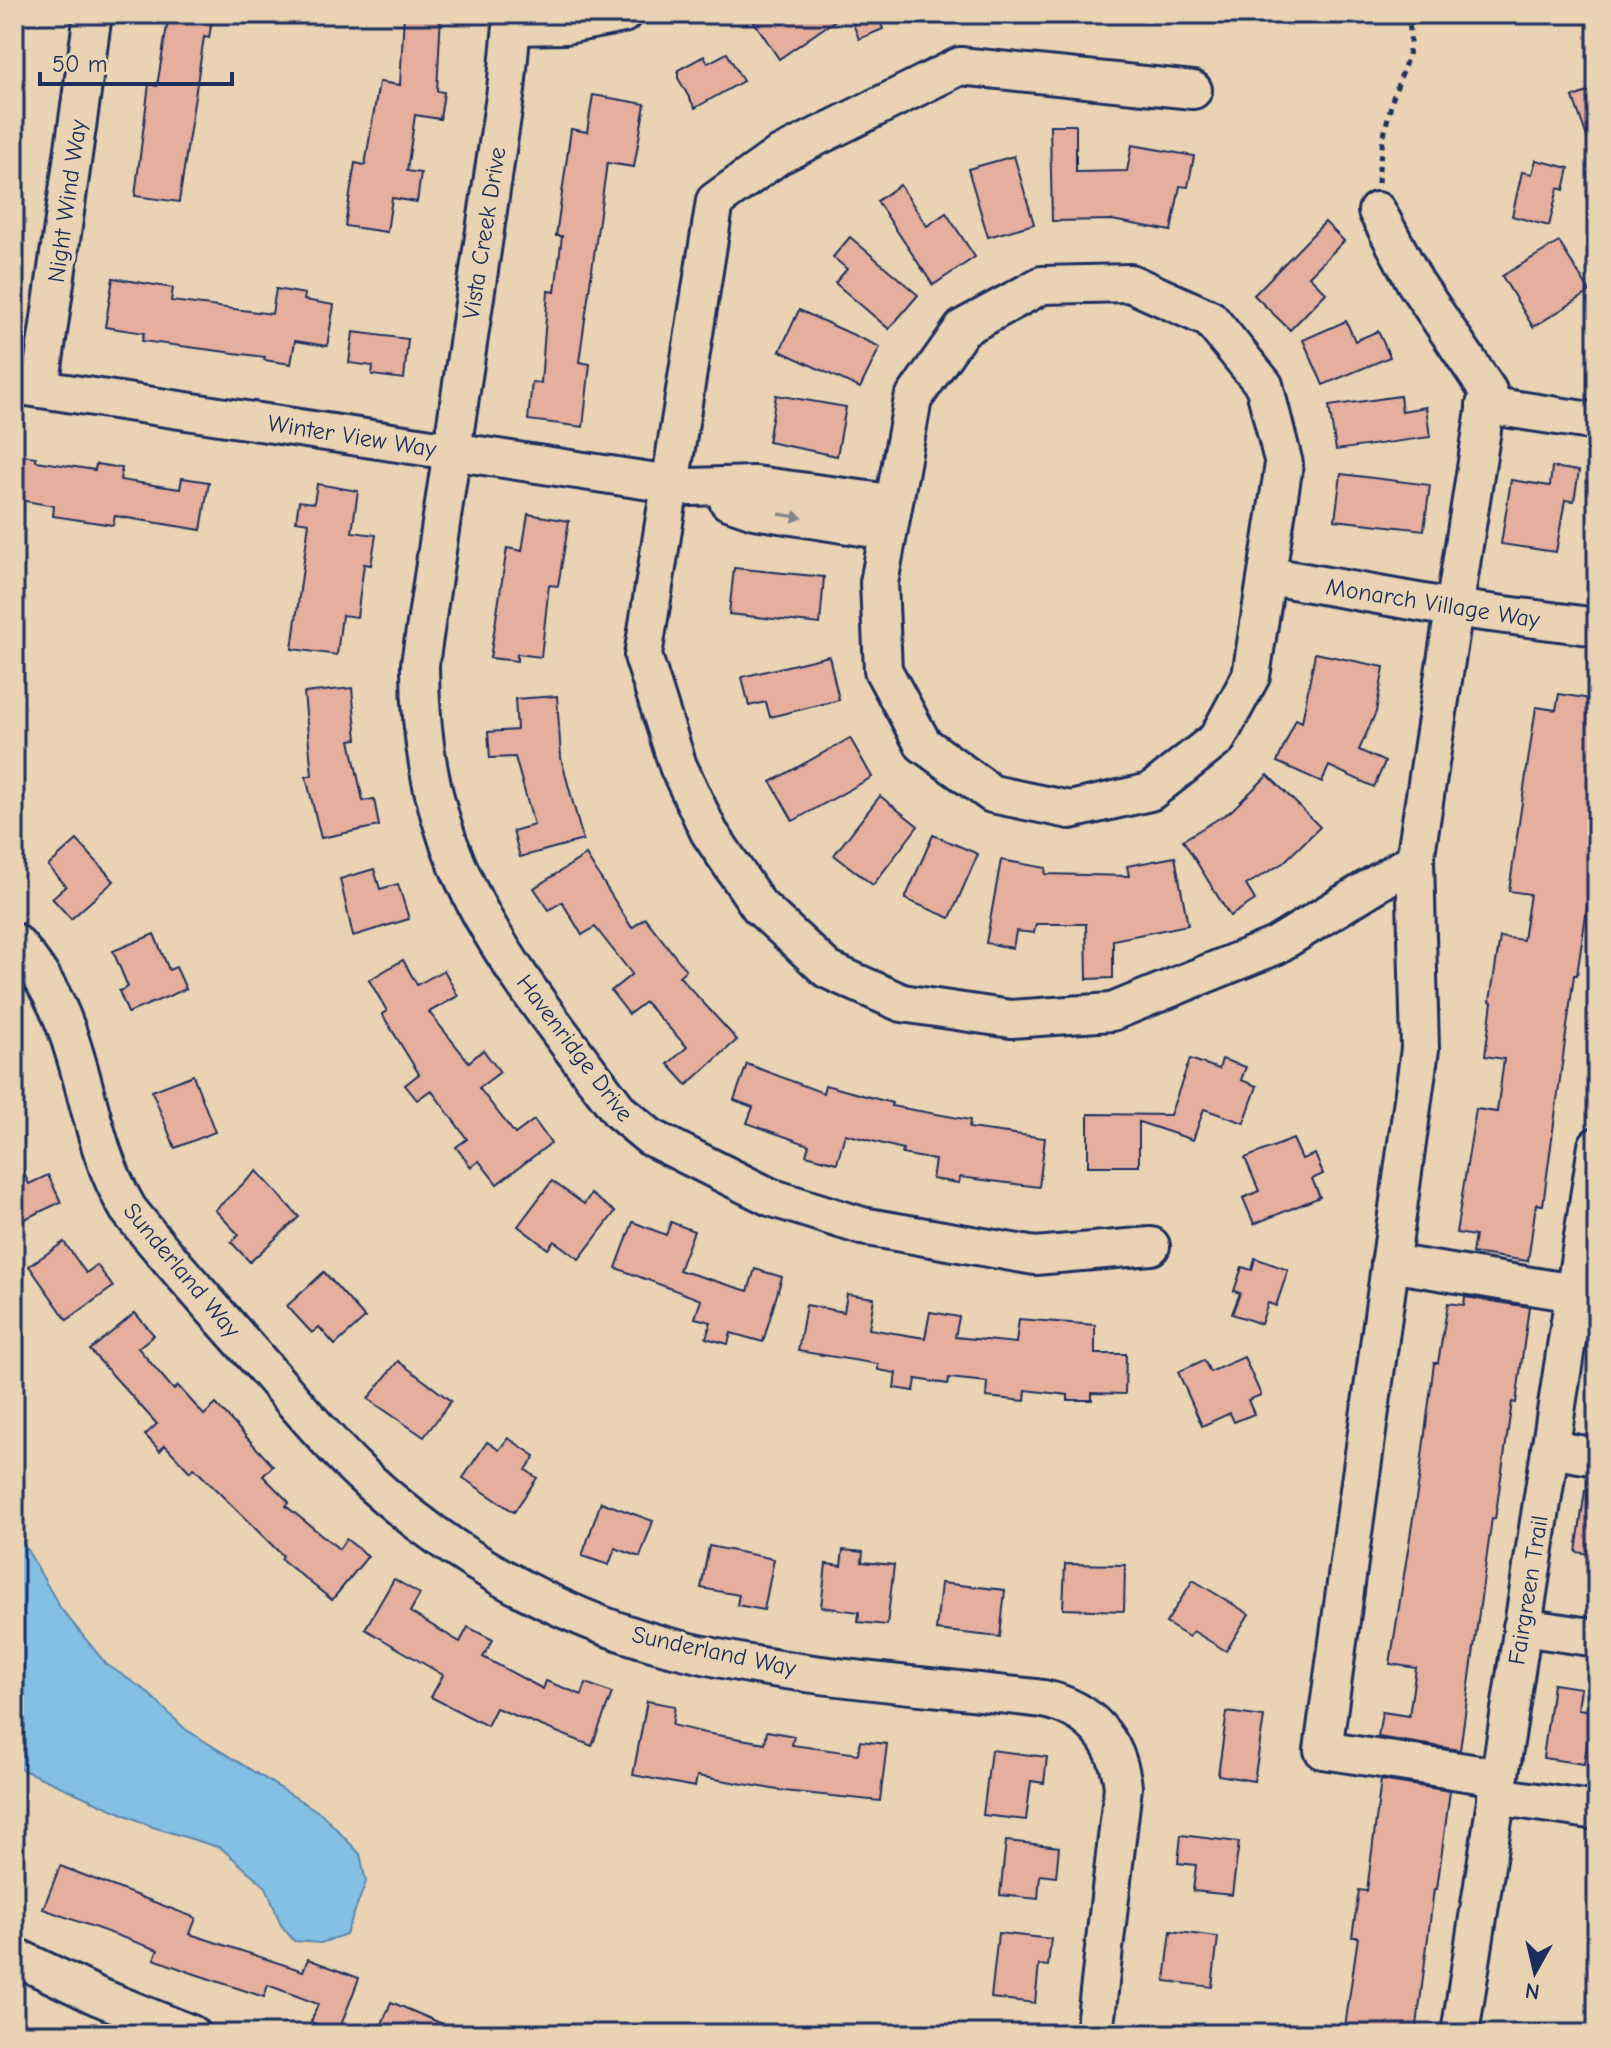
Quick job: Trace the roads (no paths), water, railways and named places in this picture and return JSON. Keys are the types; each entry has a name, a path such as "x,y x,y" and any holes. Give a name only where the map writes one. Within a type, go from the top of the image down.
{"street":[{"name":"Night Wind Way","path":"27,387 93,14"},
{"path":"513,20 566,25 623,14"},
{"name":"Vista Creek Drive","path":"451,451 513,20"},
{"path":"1193,90 960,66 778,156 715,201 680,485 643,656 650,684 678,766 709,832 759,906 828,970 902,1003 1011,1019 1112,1012 1275,946 1415,860"},
{"path":"1377,211 1415,282 1488,391 1415,860 1420,1049 1323,1750 1497,1786 1597,1811"},
{"path":"1130,283 1210,319 1264,385 1284,464 1270,576 1251,676 1217,739 1150,792 1070,810 992,794 923,744 883,670 879,583 889,517 913,399 963,328 1042,285 1130,283"},
{"name":"Winter View Way","path":"27,387 680,485 754,510 889,517"},
{"path":"1485,405 1597,422"},
{"name":"Havenridge Drive","path":"451,451 420,664 421,726 435,807 461,878 482,922 620,1112 650,1137 770,1197 849,1223 1035,1256 1151,1246"},
{"name":"Monarch Village Way","path":"1270,576 1452,608 1597,627"},
{"name":"Sunderland Way","path":"14,942 48,985 65,1018 109,1169 128,1209 348,1460 391,1499 453,1546 524,1588 584,1617 667,1646 773,1667 1043,1699 1071,1706 1094,1723 1118,1760 1123,1795 1094,2034"},
{"name":"Fairgreen Trail","path":"1460,2034 1597,1146"},
{"path":"1390,1263 1574,1293"},
{"path":"1550,1449 1597,1457"},
{"path":"1522,1627 1597,1638"},
{"path":"14,1956 110,2001 191,2034"}],"water":[{"path":"14,1527 61,1609 106,1664 146,1691 185,1729 322,1814 360,1854 366,1882 346,1934 321,1943 294,1941 281,1925 266,1887 221,1848 153,1827 14,1766"}]}
